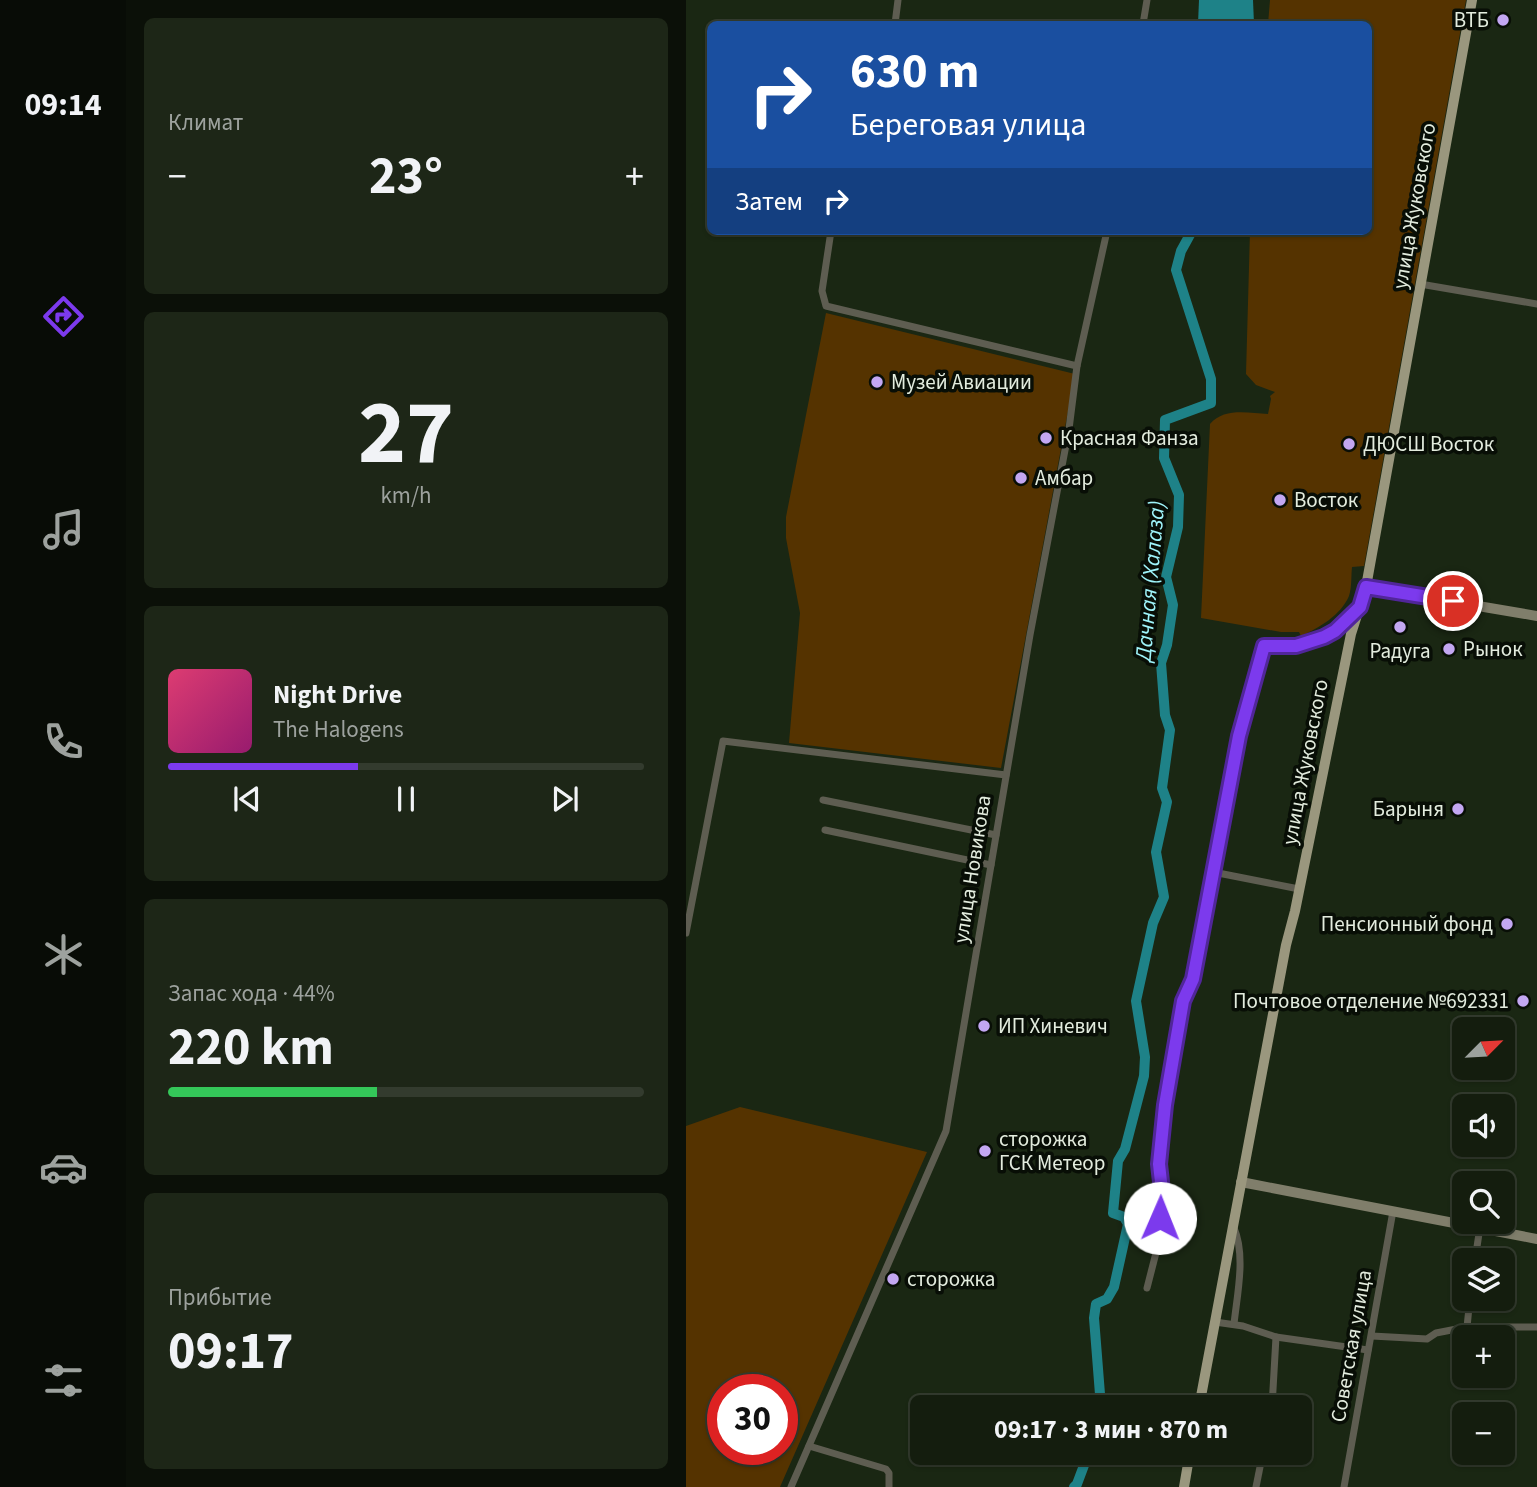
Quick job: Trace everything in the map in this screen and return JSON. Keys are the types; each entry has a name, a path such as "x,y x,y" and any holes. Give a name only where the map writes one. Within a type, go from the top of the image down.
{"main road":[{"name":"улица Жуковского","path":"1201,1395 1258,1087 1351,634 1366,587 1472,0"},
{"path":"1366,587 1537,616"},
{"path":"1241,1182 1452,1222"},
{"path":"1513,1234 1537,1239"},
{"path":"1184,1487 1188,1465"}],"street":[{"path":"895,21 898,0"},
{"path":"1144,21 1147,0"},
{"path":"830,235 822,291 826,306 1077,366"},
{"name":"улица Новикова","path":"791,1487 946,1131 1006,775 1069,429 1077,366 1106,235"},
{"path":"1420,284 1537,304"},
{"path":"1147,1288 1158,1245 1162,1191 1159,1164 1178,1024 1183,1001 1193,979 1239,736 1264,646 1296,646 1316,641 1335,631 1360,607"},
{"path":"686,933 723,741 1006,775"},
{"path":"823,800 996,835"},
{"path":"825,831 991,865"},
{"path":"1213,872 1299,889"},
{"name":"Советская улица","path":"1343,1487 1393,1211"},
{"path":"1233,1227 1238,1237 1239,1262 1234,1324"},
{"path":"1214,1322 1234,1324 1276,1337 1368,1350"},
{"path":"1515,1327 1537,1327"},
{"path":"1372,1336 1427,1339 1436,1333 1452,1330"},
{"path":"1273,1395 1276,1337"},
{"path":"809,1446 886,1469 889,1473 889,1487"},
{"path":"1256,1487 1260,1465"}],"shaded area":[{"path":"1270,0 1466,0 1364,566 1352,567 1350,593 1341,609 1322,625 1301,636 1299,632 1281,632 1201,618 1210,424 1229,413 1268,414 1270,396 1275,392 1256,385 1246,374 1250,235 1372,235 1372,21 1268,21"},
{"path":"826,313 1075,374 1001,768 789,743 800,613 786,538 786,517"},
{"path":"740,1107 927,1152 798,1446 798,1374 707,1374 707,1465 790,1465 780,1487 686,1487 686,1126"}],"water":[{"path":"1199,0 1253,0 1254,21 1198,21"}],"waterway":[{"name":"Дачная (Халаза)","path":"1100,1395 1094,1318 1096,1304 1107,1299 1114,1287 1128,1224 1124,1217 1113,1213 1118,1161 1125,1149 1144,1076 1145,1057 1136,1001 1153,923 1164,897 1156,852 1167,802 1162,788 1170,730 1165,715 1161,663 1167,645 1173,605 1166,577 1178,527 1179,495 1164,458 1165,420 1211,403 1211,379 1176,270 1181,251 1190,235"},
{"name":"Дачная (Халаза)","path":"1074,1487 1084,1465"}],"place":[{"name":"ВТБ","path":"1503,20"},
{"name":"Музей Авиации","path":"877,382"},
{"name":"Красная Фанза","path":"1046,438"},
{"name":"ДЮСШ Восток","path":"1349,444"},
{"name":"Амбар","path":"1021,478"},
{"name":"Восток","path":"1280,500"},
{"name":"Радуга","path":"1400,627"},
{"name":"Рынок","path":"1449,649"},
{"name":"Барыня","path":"1458,809"},
{"name":"Пенсионный фонд","path":"1507,924"},
{"name":"Почтовое отделение №692331","path":"1523,1001"},
{"name":"ИП Хиневич","path":"984,1026"},
{"name":"сторожка ГСК Метеор","path":"985,1151"},
{"name":"сторожка","path":"893,1279"}],"route":[{"path":"1160,1218 1162,1191 1159,1164 1178,1024 1183,1001 1193,979 1239,736 1264,646 1308,644 1335,631 1360,607 1366,587 1453,601"}]}
